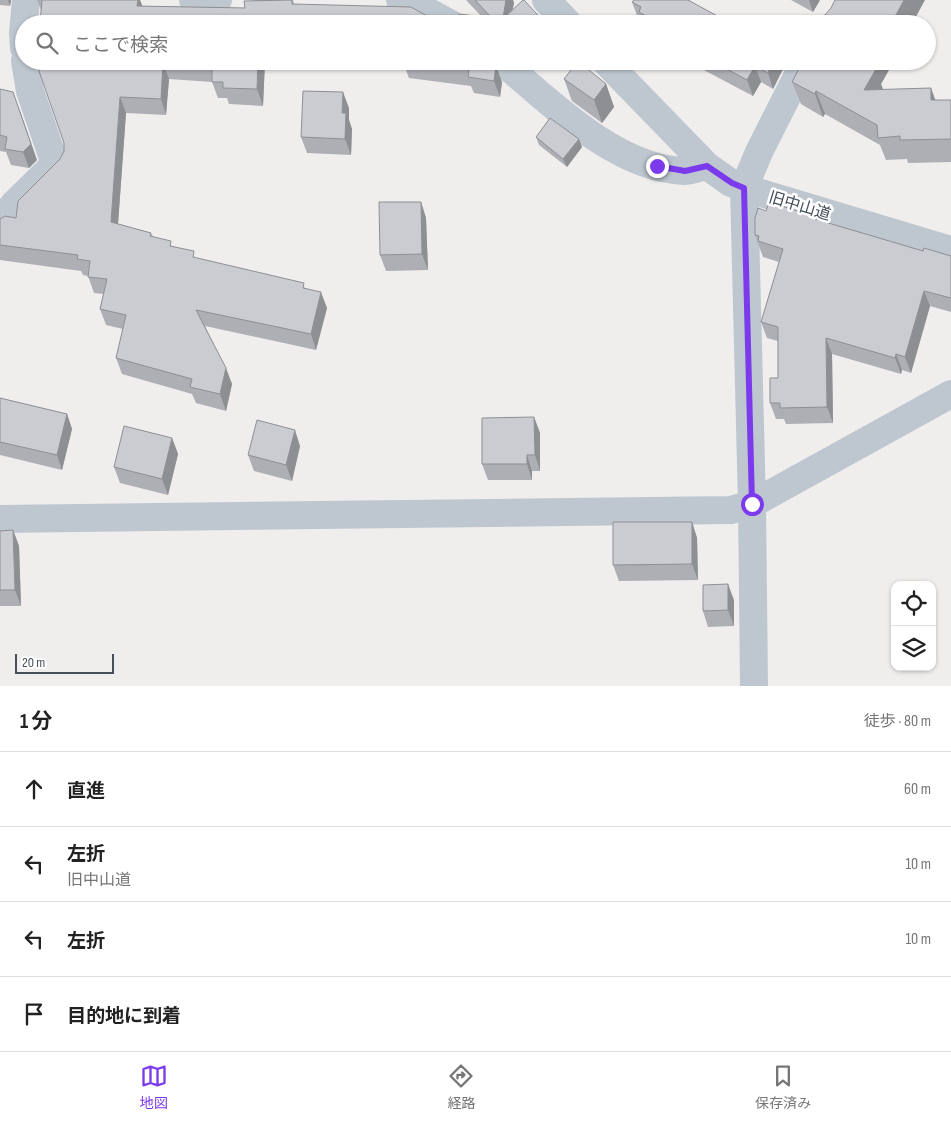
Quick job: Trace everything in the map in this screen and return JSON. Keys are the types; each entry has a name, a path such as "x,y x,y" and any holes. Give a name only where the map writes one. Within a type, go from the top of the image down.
{"street":[{"path":"25,15 26,0"},
{"path":"193,0 218,0"},
{"path":"400,0 414,4 434,15"},
{"path":"546,0 560,15"},
{"path":"0,222 14,204 55,164 30,91 26,70"},
{"path":"512,70 594,137 625,155 657,166 685,171 707,166"},
{"name":"旧中山道","path":"614,70 707,166 732,183 951,250"},
{"path":"754,686 752,504 744,188 758,152 800,70"},
{"path":"0,519 732,510 752,504 951,394"}],"building":[{"path":"42,0 138,0 137,6 245,8 244,1 292,0 292,4 411,7 425,15 41,15"},
{"path":"475,0 506,0 504,15 489,15"},
{"path":"524,0 538,15 507,15"},
{"path":"634,0 688,0 716,15 644,15 639,12 641,7 632,2"},
{"path":"835,0 904,0 896,15 825,15"},
{"path":"163,70 161,99 120,97 111,222 151,233 150,236 171,241 170,246 194,251 193,257 304,283 303,288 321,292 311,334 196,310 226,368 220,394 190,387 192,379 116,358 126,315 100,309 107,279 88,277 90,261 77,259 78,255 0,245 0,219 5,216 16,218 18,201 60,159 64,151 64,143 39,71"},
{"path":"212,70 258,70 257,89 223,88 223,82 212,82"},
{"path":"469,70 495,70 494,81 468,77"},
{"path":"571,70 589,70 606,84 594,100 564,79"},
{"path":"729,70 753,70 747,80"},
{"path":"798,70 875,70 864,90 931,88 931,100 951,100 951,139 900,140 900,136 878,138 877,125 816,91 815,94 792,82"},
{"path":"0,89 13,92 31,144 23,152 5,149 7,137 0,135"},
{"path":"303,91 343,92 342,113 346,113 345,139 301,137"},
{"path":"550,118 579,139 563,159 536,137"},
{"path":"379,202 421,202 422,254 380,255"},
{"path":"769,202 816,217 815,219 923,251 924,248 951,256 951,298 924,291 905,357 896,354 895,358 826,338 827,407 780,408 780,403 770,403 770,378 778,378 778,327 761,322 783,249 758,241 759,236 755,235 755,218 758,208 766,211"},
{"path":"0,398 67,414 57,455 0,442"},
{"path":"534,417 535,455 527,455 527,464 482,464 482,418"},
{"path":"257,420 295,430 286,465 248,455"},
{"path":"124,426 172,438 162,479 114,467"},
{"path":"613,522 692,522 692,564 613,565"},
{"path":"13,530 15,590 0,590 0,531"},
{"path":"728,584 728,610 703,611 703,585"}],"route":[{"path":"657,166 685,171 707,166 732,183 744,188 752,504"}]}
